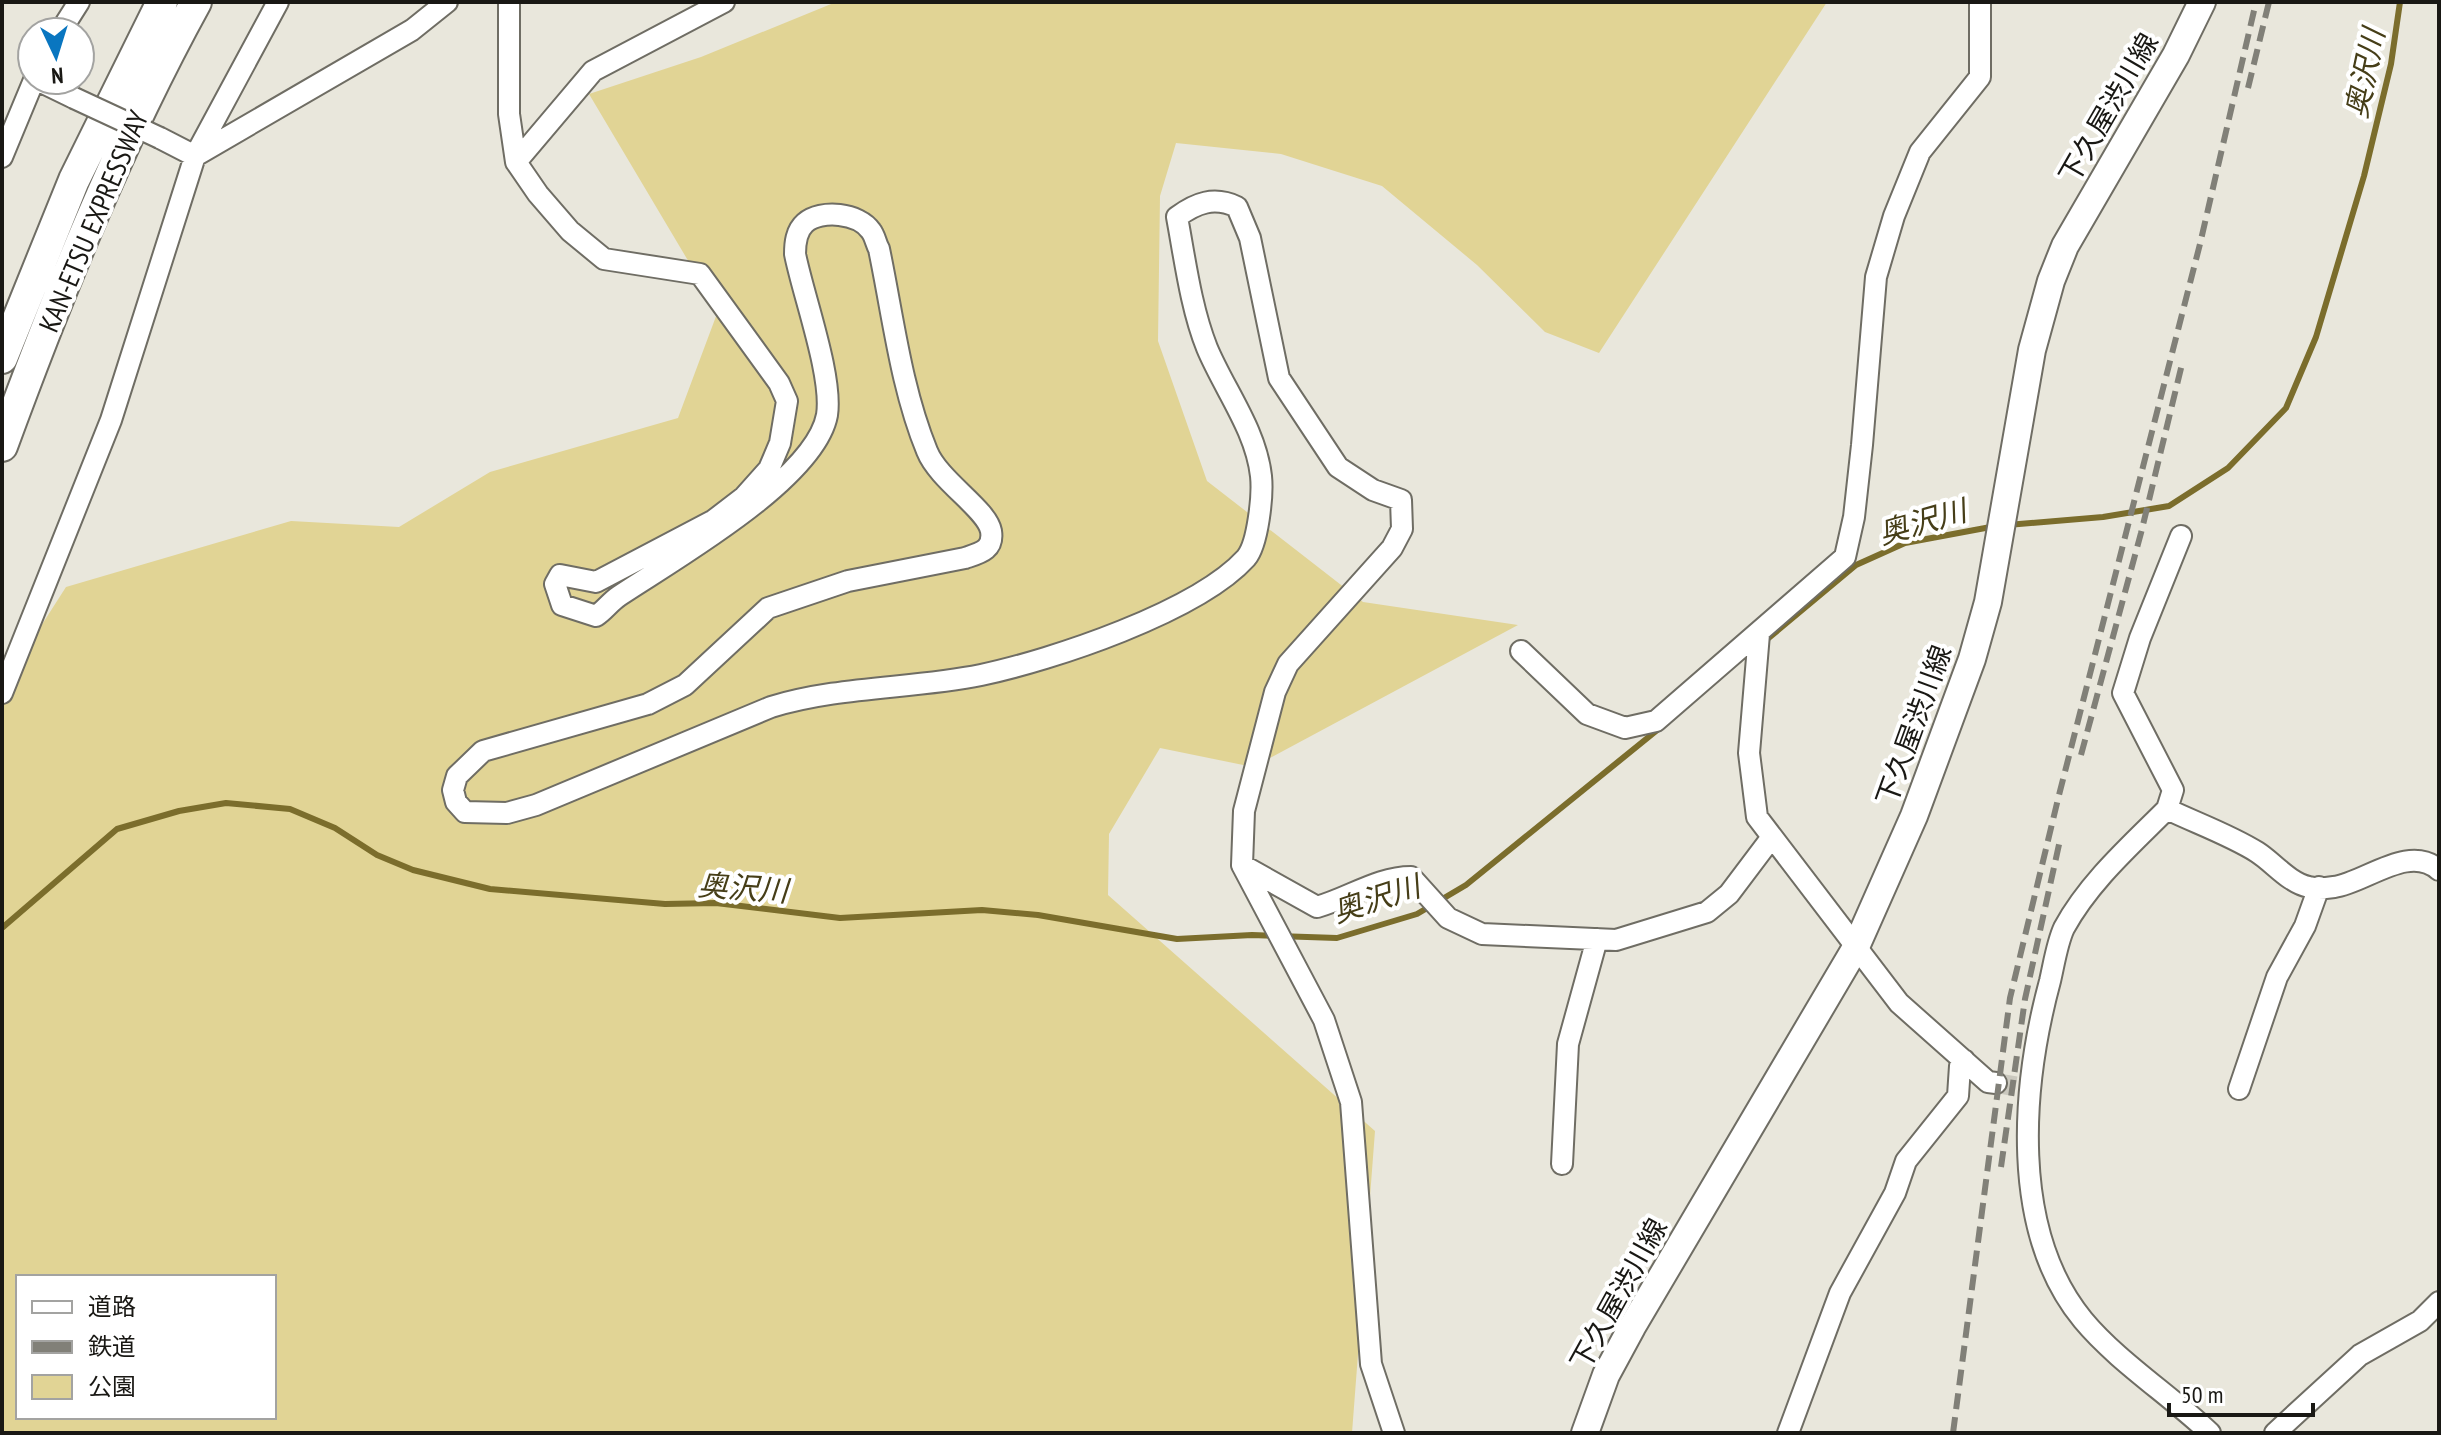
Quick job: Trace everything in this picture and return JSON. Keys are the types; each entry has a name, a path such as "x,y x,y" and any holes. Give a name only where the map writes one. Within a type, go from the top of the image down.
{"highway":[{"name":"KAN-ETSU EXPRESSWAY","path":"2,358 74,180 162,2"},
{"name":"KAN-ETSU EXPRESSWAY","path":"2,446 50,317 104,188 196,2"}],"main road":[{"name":"下久屋渋川線","path":"1585,1433 1606,1375 1632,1327 1855,949 1914,816 1972,659 1988,602 2032,350 2051,281 2065,246 2176,55 2202,2"}],"street":[{"path":"2,693 111,420 195,156 278,2"},
{"path":"195,156 412,30 447,2"},
{"path":"509,2 509,114 516,162 564,225 604,259 700,274 779,383 787,401 780,443 769,469 744,497 714,520 596,582 560,575 555,584 562,605 596,616 607,609 615,599 685,556 743,514 806,453 819,434 827,414 824,376 795,254 795,240 803,224 815,217 839,215 858,220 871,230 879,249 914,413 927,452 944,480 991,527 989,547 965,558 848,581 768,608 685,685 648,704 483,751 457,776 453,790 456,802 465,812 507,813 536,805 771,707 809,696 983,675 1068,650 1212,588 1248,556 1262,503 1261,474 1254,446 1206,345 1177,217 1196,203 1226,202 1237,207 1250,238 1279,378 1299,413 1338,467 1373,490 1401,500 1402,529 1392,548 1288,664 1275,692 1244,811 1242,865 1324,1020 1351,1102 1371,1364 1394,1433"},
{"path":"516,162 593,71 724,2"},
{"path":"1521,651 1587,714 1625,728 1656,721 1845,557 1861,460 1876,277 1894,216 1920,152 1980,77 1980,2"},
{"path":"2,157 29,96"},
{"path":"70,96 195,156"},
{"path":"2181,536 2140,638 2123,693 2173,790 2167,809 2105,871 2064,929 2025,1087 2026,1124 2036,1223 2057,1275 2082,1318 2210,1433"},
{"path":"1759,634 1750,774 1757,817 1899,1003 1988,1082 1996,1083"},
{"path":"2167,809 2256,851 2307,887 2348,883 2385,867 2412,861 2433,864 2439,870"},
{"path":"1242,865 1317,907 1350,897 1390,877 1411,877 1448,918 1482,934 1616,940 1707,912 1729,894 1772,837"},
{"path":"2239,1089 2277,977 2305,926 2319,887"},
{"path":"1562,1164 1568,1044 1597,939"},
{"path":"1788,1433 1840,1293 1895,1193 1906,1161 1958,1096 1960,1066 1964,1060"},
{"path":"2275,1433 2360,1355 2420,1321 2439,1302"}],"green space":[{"path":"836,2 1827,2 1599,353 1545,332 1477,265 1382,186 1281,154 1176,143 1160,196 1158,341 1207,481 1363,602 1518,625 1253,767 1160,748 1109,834 1108,895 1375,1131 1352,1433 2,1433 2,687 66,587 291,521 399,527 490,472 678,418 718,311 589,94 701,57"}],"waterway":[{"name":"奥沢川","path":"2007,525 2103,517 2169,506 2228,468 2286,408 2316,337 2364,176 2391,64 2400,2"},
{"name":"奥沢川","path":"1765,641 1856,565 1905,543 1996,526"},
{"name":"奥沢川","path":"2,928 117,829 179,811 226,803 290,809 335,828 377,855 413,870 490,889 665,904 716,903 840,918 982,910 1038,915 1177,939 1252,935 1337,938 1417,914 1466,885 1661,727"}],"tunnel":[{"path":"1996,1083 2020,1087"}],"railway":[{"path":"1953,1433 2010,998 2200,244 2256,2"},
{"path":"2248,88 2269,2"},
{"path":"2081,755 2141,533 2183,360"},
{"path":"2001,1167 2025,999 2060,840"}]}
